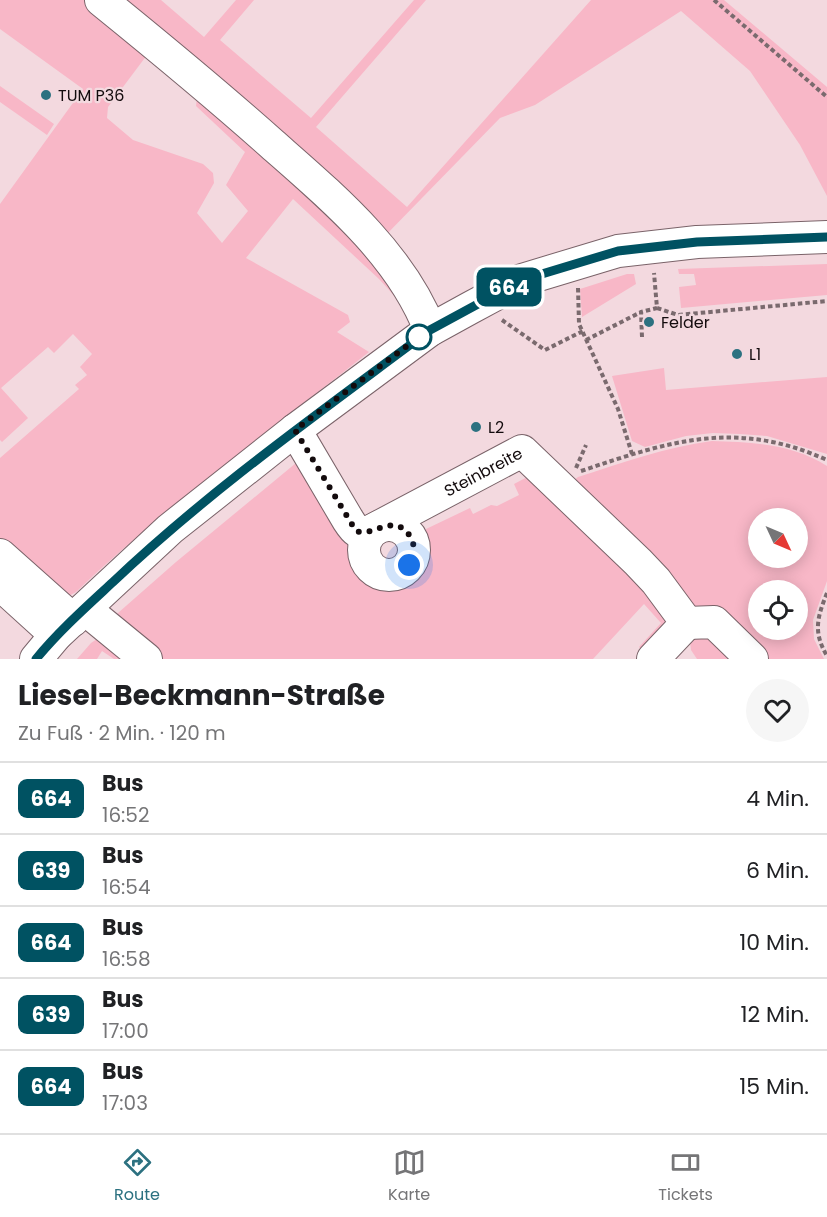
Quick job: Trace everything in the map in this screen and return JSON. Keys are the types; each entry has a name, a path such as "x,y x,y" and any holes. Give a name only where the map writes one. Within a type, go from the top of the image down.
{"street":[{"path":"101,0 200,80 328,194 394,265 420,305 430,330"},
{"path":"36,659 71,621 170,529 295,430 430,330 522,280 618,251 697,242 827,237"},
{"name":"Steinbreite","path":"295,430 356,531 361,534 522,451 638,562 656,581 687,623"},
{"path":"0,555 71,621"},
{"path":"0,584 146,659"},
{"path":"662,656 687,623 714,622 752,659"}],"path":[{"path":"714,0 827,97"},
{"path":"654,266 657,308"},
{"path":"577,284 579,324 618,409 632,454"},
{"path":"586,340 641,312 657,308 678,315 827,301"},
{"path":"641,312 642,337"},
{"path":"496,316 546,350 583,331"},
{"path":"586,445 574,474 632,454 701,438 756,438 804,450 827,460"},
{"path":"827,593 817,621 820,643 827,656"}],"shaded area":[{"path":"0,0 86,0 147,55 108,107 107,118 133,140 203,164 213,173 214,183 197,213 222,243 248,211 226,185 245,152 196,106 197,98 255,139 372,258 400,302 379,279 293,199 246,258 348,315 350,322 337,332 369,352 183,498 76,592 67,597 0,546 0,458 79,389 75,385 87,375 80,367 92,354 73,334 54,353 48,347 1,388 28,418 2,442 0,440 0,204 83,89 0,29"},
{"path":"117,0 161,0 204,37 236,0 254,0 220,40 311,118 414,0 426,0 316,127 407,207 591,0 724,0 827,87 827,196 800,145 750,71 681,11 535,105 500,118 382,239"},
{"path":"0,86 54,124 47,135 0,102"},
{"path":"827,264 827,295 681,308 679,287 696,285 694,274 679,274 678,269"},
{"path":"627,274 634,274 636,284 582,317 580,289"},
{"path":"664,368 666,390 827,377 827,454 767,436 740,434 713,433 686,436 645,447 632,441 612,376"},
{"path":"712,441 742,442 786,449 827,466 827,581 813,620 814,639 824,659 762,659 692,611 573,481 578,477 661,451"},
{"path":"296,463 299,463 330,512 363,570 381,581 388,582 406,578 413,572 423,547 426,529 470,508 473,514 519,495 514,484 535,473 607,539 674,627 648,656 639,647 661,623 644,604 593,659 158,659 110,620"},
{"path":"699,631 741,659 697,659 691,650 690,642"},
{"path":"97,639 129,659 114,659 102,651 97,659 77,659"}],"bus line":[{"name":"664","path":"36,659 56,635 170,529 295,430 430,330 522,280 618,251 697,242 827,237"}],"place":[{"name":"TUM P36","path":"46,95"},
{"name":"Felder","path":"649,322"},
{"name":"L1","path":"737,354"},
{"name":"L2","path":"476,427"}],"route":[{"path":"409,565 414,549 410,536 396,526 387,525 361,534 356,531 295,430 419,337"}]}
